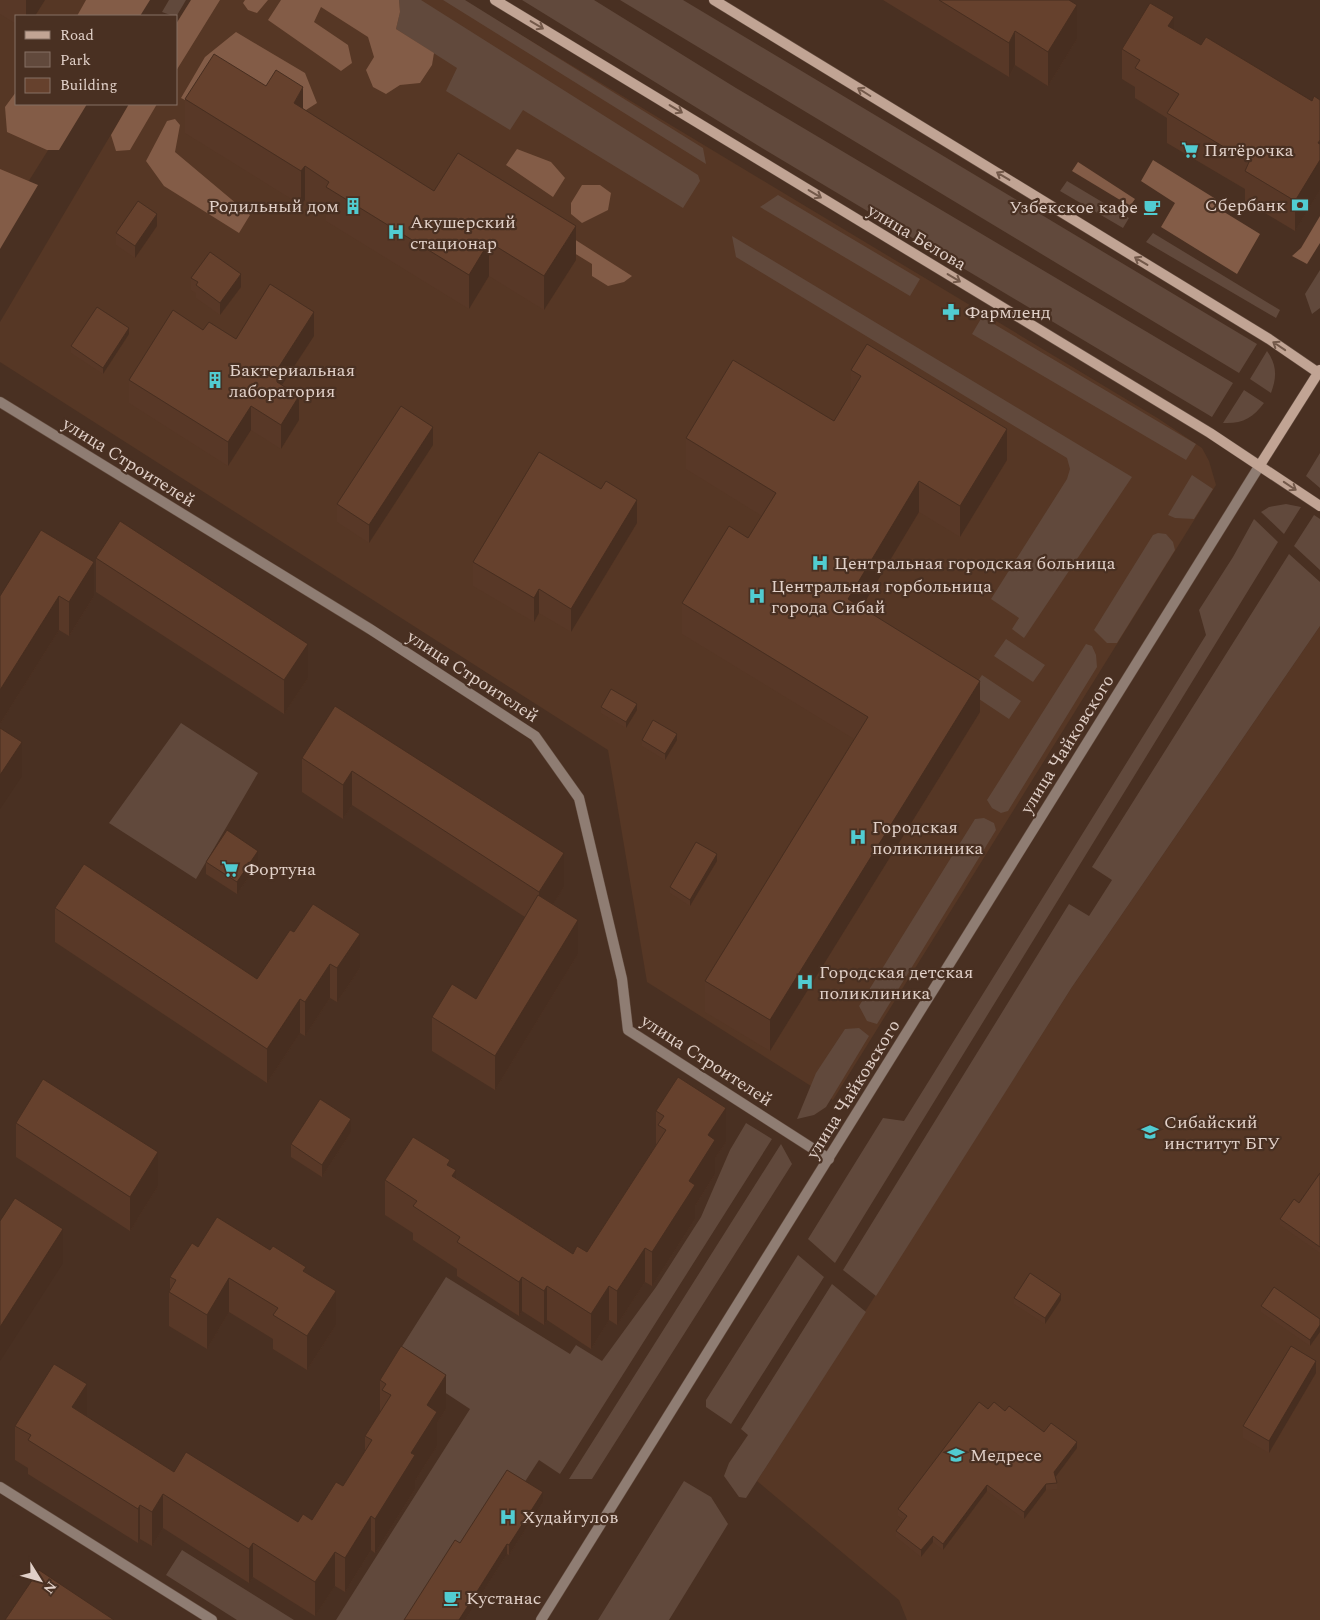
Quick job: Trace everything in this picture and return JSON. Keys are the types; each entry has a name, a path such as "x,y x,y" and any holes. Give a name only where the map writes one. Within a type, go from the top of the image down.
{"main road":[{"name":"улица Белова","path":"495,0 1260,465 1320,506"},
{"path":"714,0 1252,329 1319,372"},
{"name":"улица Чайковского","path":"1260,465 1319,372"}],"street":[{"name":"улица Строителей","path":"0,402 370,629 535,736 579,798 622,980 628,1030 829,1159"},
{"name":"улица Чайковского","path":"540,1620 1260,465"},
{"path":"0,1487 212,1620"}],"shaded area":[{"path":"0,0 141,0 132,15 15,15 15,105 76,105 0,227"},
{"path":"86,0 150,0 141,15 78,15"},
{"name":"Центральная горбольница города Сибай","path":"191,0 463,0 1159,419 1202,448 1209,461 1216,485 833,1100 647,982 608,750 0,362 0,322 128,105 178,105 178,21"},
{"path":"191,0 220,0 178,68 178,21"},
{"path":"245,0 268,0 257,13 248,10 243,3"},
{"path":"281,0 399,0 400,12 396,29 434,53 432,65 420,83 400,85 386,94 373,87 366,70 374,57 368,37 321,7 314,22 348,45 352,63 341,71 268,20"},
{"path":"236,32 305,73 317,103 306,110 197,106 181,98 205,57"},
{"path":"15,93 15,105 86,105 59,150 47,150 7,132 5,107"},
{"path":"128,105 156,105 130,150 116,151 111,135"},
{"path":"175,119 180,125 175,152 250,215 239,233 164,186 146,161 167,121"},
{"path":"517,149 551,162 565,178 553,197 506,165"},
{"path":"1153,160 1219,201 1216,207 1260,234 1237,274 1161,227 1175,203 1141,181"},
{"path":"1078,162 1135,199 1130,206 1072,171"},
{"path":"463,168 632,276 624,282 608,286 592,276 592,264 452,178"},
{"path":"0,169 38,185 0,249"},
{"path":"582,185 600,185 611,193 608,210 582,223 571,214 571,203"},
{"path":"1320,216 1320,243 1307,264 1292,256 1301,248"},
{"name":"Сибайский институт БГУ","path":"1320,626 1320,1620 907,1620 899,1600 757,1481 1072,987"}],"green space":[{"path":"169,0 186,0 177,15 162,12"},
{"path":"399,0 421,0 698,175 700,181 683,208 523,110 510,130 446,91 457,68 396,29 400,12"},
{"path":"443,0 465,0 703,148 706,164"},
{"path":"522,0 594,0 736,88 1233,383 1212,417 767,151"},
{"path":"620,0 683,0 1257,344 1239,373"},
{"path":"1067,181 1129,218 1123,228 1060,191"},
{"path":"778,195 920,279 910,296 760,207"},
{"path":"1153,233 1280,310 1276,318 1146,242"},
{"path":"732,236 1132,477 1024,638 1012,629 1019,618 991,599 1067,479 1070,469 1067,458 736,257"},
{"path":"1320,270 1320,308 1312,314 1305,294"},
{"path":"982,317 1196,444 1186,460 972,334"},
{"path":"1267,351 1273,361 1275,371 1271,393 1250,379"},
{"path":"1244,390 1264,403 1256,413 1246,419 1223,423"},
{"path":"1320,453 1320,488 1306,476"},
{"path":"1192,475 1213,489 1194,519 1175,518 1168,515"},
{"path":"1286,504 1301,507 1284,534 1261,512 1269,507"},
{"path":"1314,515 1320,519 1320,570 1294,546"},
{"path":"1254,519 1278,542 835,1263 808,1239 883,1118 904,1121 1206,635 1199,610 1233,557"},
{"path":"1158,533 1166,534 1173,542 1175,550 1117,643 1107,643 1094,630 1153,535"},
{"path":"1289,554 1320,582 1320,626 1072,987 876,1296 843,1270 1069,904 1089,916 1112,880 1092,867"},
{"path":"1006,639 1045,665 1033,682 994,656"},
{"path":"1086,644 1092,646 1096,655 1097,667 1008,811 1001,813 992,808 987,800"},
{"path":"982,675 1021,701 1009,719 970,693"},
{"path":"181,723 258,773 196,879 109,823"},
{"path":"984,818 994,823 996,830 877,1024 867,1021 859,1006 975,819"},
{"path":"859,1028 869,1036 826,1107 814,1115 797,1119 816,1073 845,1029"},
{"path":"746,1123 772,1139 560,1474 539,1460 435,1620 336,1620 470,1409 394,1359 446,1277 570,1354 576,1345 602,1361 656,1287 701,1217 730,1150"},
{"path":"781,1144 792,1164 592,1479 569,1479"},
{"path":"798,1255 824,1277 731,1424 706,1407 706,1400"},
{"path":"832,1284 866,1312 746,1498 739,1497 724,1476 729,1463 748,1435 741,1429"},
{"path":"684,1481 711,1497 728,1524 669,1620 598,1620"},
{"path":"182,1550 294,1620 237,1620 166,1575"}],"building":[{"path":"939,0 1069,0 1077,5 1048,52 1015,31 1009,43"},
{"path":"1150,3 1174,17 1168,26 1201,45 1206,37 1312,101 1314,96 1320,100 1320,140 1318,143 1320,144 1320,160 1295,201 1245,171 1249,162 1167,113 1179,94 1135,68 1140,60 1122,49"},
{"path":"214,54 266,86 276,70 303,87 294,103 434,191 458,153 576,226 544,276 489,242 469,275 326,187 329,182 305,166 301,171 185,99"},
{"path":"138,201 157,214 135,246 116,233"},
{"path":"210,252 241,274 220,303 196,285 198,282 191,278"},
{"name":"Бактериальная лаборатория","path":"270,284 314,312 275,373 280,377 277,382 299,396 281,425 251,406 228,442 129,380 173,310 203,330 209,322 236,339"},
{"path":"97,307 129,328 103,368 71,346"},
{"path":"867,344 1007,429 960,506 919,481 848,599 980,681 770,1020 705,981 868,717 682,603 729,526 748,538 776,493 686,438 733,360 834,421 861,376 851,370"},
{"path":"401,406 433,427 369,525 337,504"},
{"path":"539,452 601,489 606,481 637,500 571,609 539,589 534,598 473,562"},
{"path":"120,521 308,644 284,680 96,558"},
{"path":"41,530 94,562 69,602 59,596 0,690 0,596"},
{"path":"611,689 637,704 626,722 601,707"},
{"path":"335,706 564,853 539,892 352,771 343,785 302,758"},
{"path":"653,720 677,734 665,754 642,740"},
{"path":"0,728 22,742 0,775"},
{"path":"227,830 258,851 237,882 206,862"},
{"path":"696,842 717,854 690,900 670,887"},
{"path":"84,864 257,979 290,930 294,932 313,904 360,934 337,968 330,964 305,1002 300,999 267,1049 55,908"},
{"path":"538,895 578,920 495,1056 432,1017 452,984 476,999"},
{"path":"678,1077 726,1108 708,1135 715,1140 689,1181 695,1185 652,1252 645,1248 617,1291 609,1286 591,1314 547,1286 544,1291 522,1277 519,1282 457,1242 460,1237 413,1206 417,1201 385,1180 413,1137 450,1160 447,1165 456,1170 452,1176 573,1254 577,1246 587,1252 666,1130 658,1125 664,1116 656,1111"},
{"path":"43,1079 158,1152 130,1197 16,1123"},
{"path":"320,1099 351,1119 322,1165 291,1144"},
{"path":"1320,1173 1320,1247 1280,1219 1294,1199 1299,1203"},
{"path":"15,1198 63,1229 0,1327 0,1221"},
{"path":"217,1217 270,1250 273,1246 306,1267 303,1271 336,1291 307,1336 273,1315 278,1308 229,1278 207,1315 169,1292 176,1280 170,1277 192,1243 198,1247"},
{"path":"1030,1273 1061,1294 1045,1318 1014,1298"},
{"path":"1274,1287 1320,1319 1320,1325 1310,1340 1261,1306"},
{"path":"401,1346 446,1375 427,1405 437,1412 411,1453 415,1455 375,1519 371,1516 345,1558 335,1552 315,1582 253,1543 249,1549 163,1494 152,1512 140,1505 138,1509 28,1440 31,1435 15,1426 54,1364 87,1384 72,1407 174,1472 186,1452 298,1522 303,1514 312,1520 336,1482 343,1486 372,1440 365,1436 391,1395 382,1390 386,1384 380,1380"},
{"path":"1291,1346 1316,1361 1269,1441 1243,1426"},
{"path":"979,1402 988,1409 994,1402 1005,1411 1009,1406 1044,1432 1051,1423 1077,1442 1054,1472 1057,1483 1046,1484 1024,1512 987,1485 943,1544 933,1536 921,1550 896,1531 907,1516 898,1509"},
{"path":"507,1470 543,1492 509,1545 507,1544 459,1620 404,1620 455,1540 460,1543"},
{"path":"39,1570 114,1620 5,1620"}],"place":[{"name":"Пятёрочка","path":"1190,150"},
{"name":"Сбербанк","path":"1300,205"},
{"name":"Родильный дом","path":"353,206"},
{"name":"Узбекское кафе","path":"1152,207"},
{"name":"Акушерский стационар","path":"396,232"},
{"name":"Фармленд","path":"951,312"},
{"name":"Бактериальная лаборатория","path":"215,380"},
{"name":"Центральная городская больница","path":"820,563"},
{"name":"Центральная горбольница города Сибай","path":"757,596"},
{"name":"Городская поликлиника","path":"858,837"},
{"name":"Фортуна","path":"230,869"},
{"name":"Городская детская поликлиника","path":"805,982"},
{"name":"Сибайский институт БГУ","path":"1150,1132"},
{"name":"Медресе","path":"956,1455"},
{"name":"Худайгулов","path":"508,1517"},
{"name":"Кустанас","path":"452,1598"}]}
